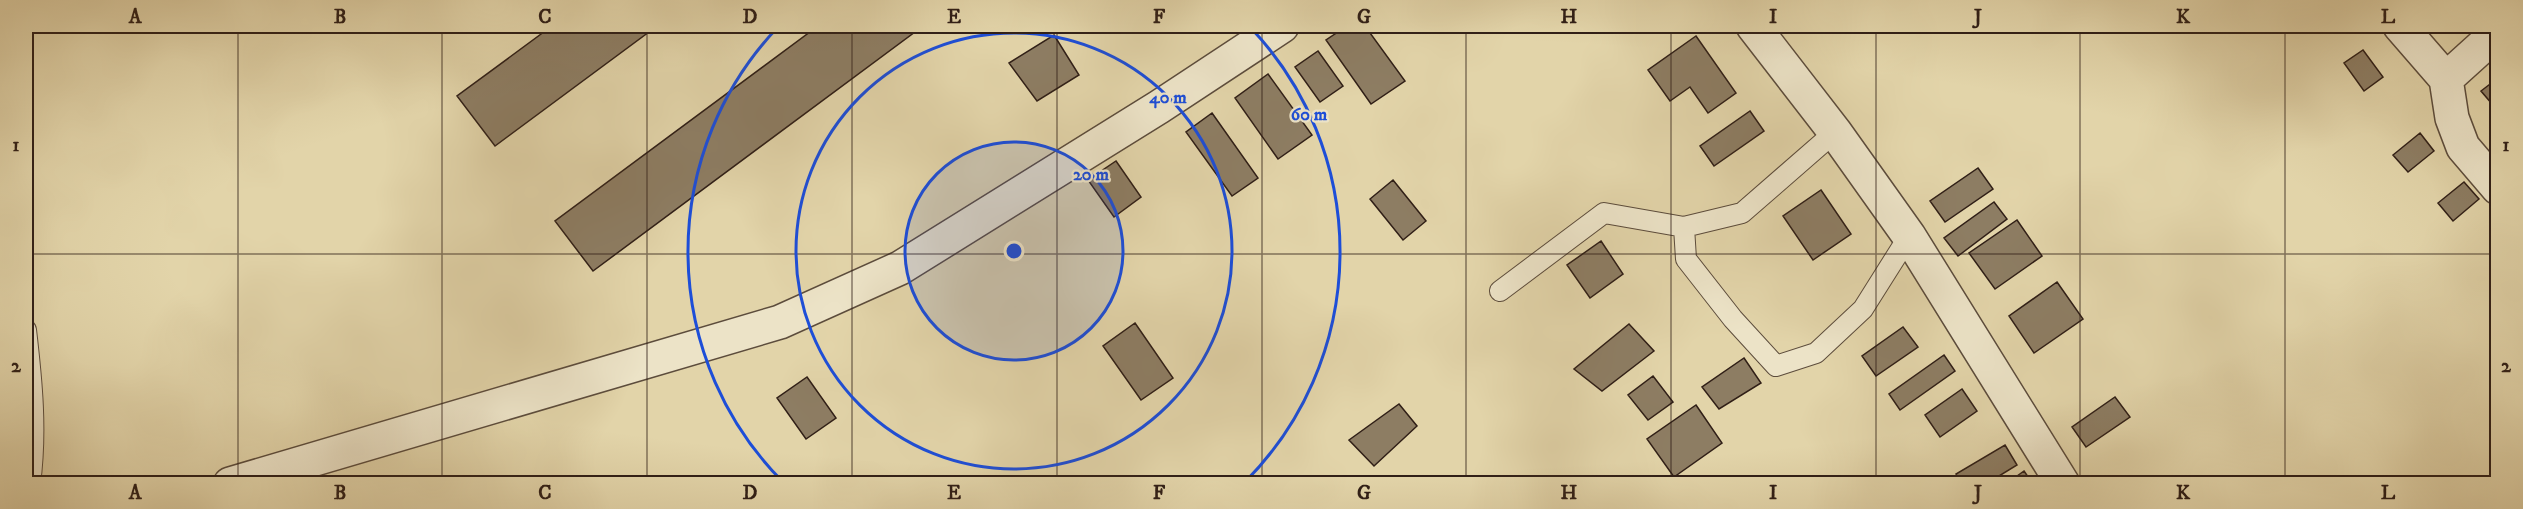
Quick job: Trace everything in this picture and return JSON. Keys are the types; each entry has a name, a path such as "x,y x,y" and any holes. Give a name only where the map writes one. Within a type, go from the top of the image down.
{"street":[{"path":"230,483 780,322 900,268 1159,107 1282,26"},
{"path":"1753,26 1835,132 1909,236 2063,483"},
{"path":"2400,26 2446,79 2452,118 2463,147 2498,188"},
{"path":"2446,79 2498,32"}],"lane":[{"path":"1500,291 1604,213 1683,227 1742,213 1835,132"},
{"path":"1683,227 1686,259 1733,319 1776,366 1816,353 1863,309 1909,236"},
{"path":"26,330 32,387 34,456 30,483"}],"building":[{"path":"552,26 657,26 495,146 457,96"},
{"path":"818,26 923,26 593,271 555,221"},
{"path":"1347,26 1365,26 1405,81 1371,104 1326,40"},
{"path":"1054,35 1079,75 1037,101 1009,63"},
{"path":"1696,36 1736,93 1708,113 1690,87 1670,101 1648,70"},
{"path":"2363,50 2383,77 2364,91 2344,63"},
{"path":"1318,51 1343,86 1320,102 1295,67"},
{"path":"1268,74 1312,135 1278,159 1235,98"},
{"path":"2498,78 2498,111 2481,91"},
{"path":"1750,111 1764,131 1714,166 1700,146"},
{"path":"1212,113 1258,178 1232,196 1186,132"},
{"path":"2420,133 2434,151 2408,172 2393,155"},
{"path":"1116,161 1141,197 1114,217 1088,180"},
{"path":"1978,168 1993,189 1945,222 1930,201"},
{"path":"1393,180 1426,221 1403,240 1370,199"},
{"path":"2464,182 2479,199 2453,221 2438,203"},
{"path":"1821,190 1851,234 1813,260 1783,216"},
{"path":"1994,202 2007,219 1958,256 1944,238"},
{"path":"2017,220 2042,256 1995,289 1969,253"},
{"path":"1601,241 1623,274 1590,298 1567,265"},
{"path":"2057,282 2083,319 2034,353 2009,316"},
{"path":"1135,323 1173,378 1141,400 1103,346"},
{"path":"1629,324 1654,351 1602,391 1574,369"},
{"path":"1903,327 1918,347 1876,376 1862,356"},
{"path":"1944,355 1955,371 1900,410 1889,394"},
{"path":"1744,358 1761,383 1719,409 1702,387"},
{"path":"1653,376 1673,402 1648,420 1628,395"},
{"path":"807,377 836,418 806,439 777,398"},
{"path":"1962,389 1977,411 1940,437 1925,415"},
{"path":"2115,397 2130,417 2086,447 2072,427"},
{"path":"1399,404 1417,426 1374,466 1349,440"},
{"path":"1696,405 1722,443 1674,477 1647,439"},
{"path":"2005,445 2017,465 1986,484 1962,484 1956,474"},
{"path":"2024,471 2033,484 2006,484"}]}
